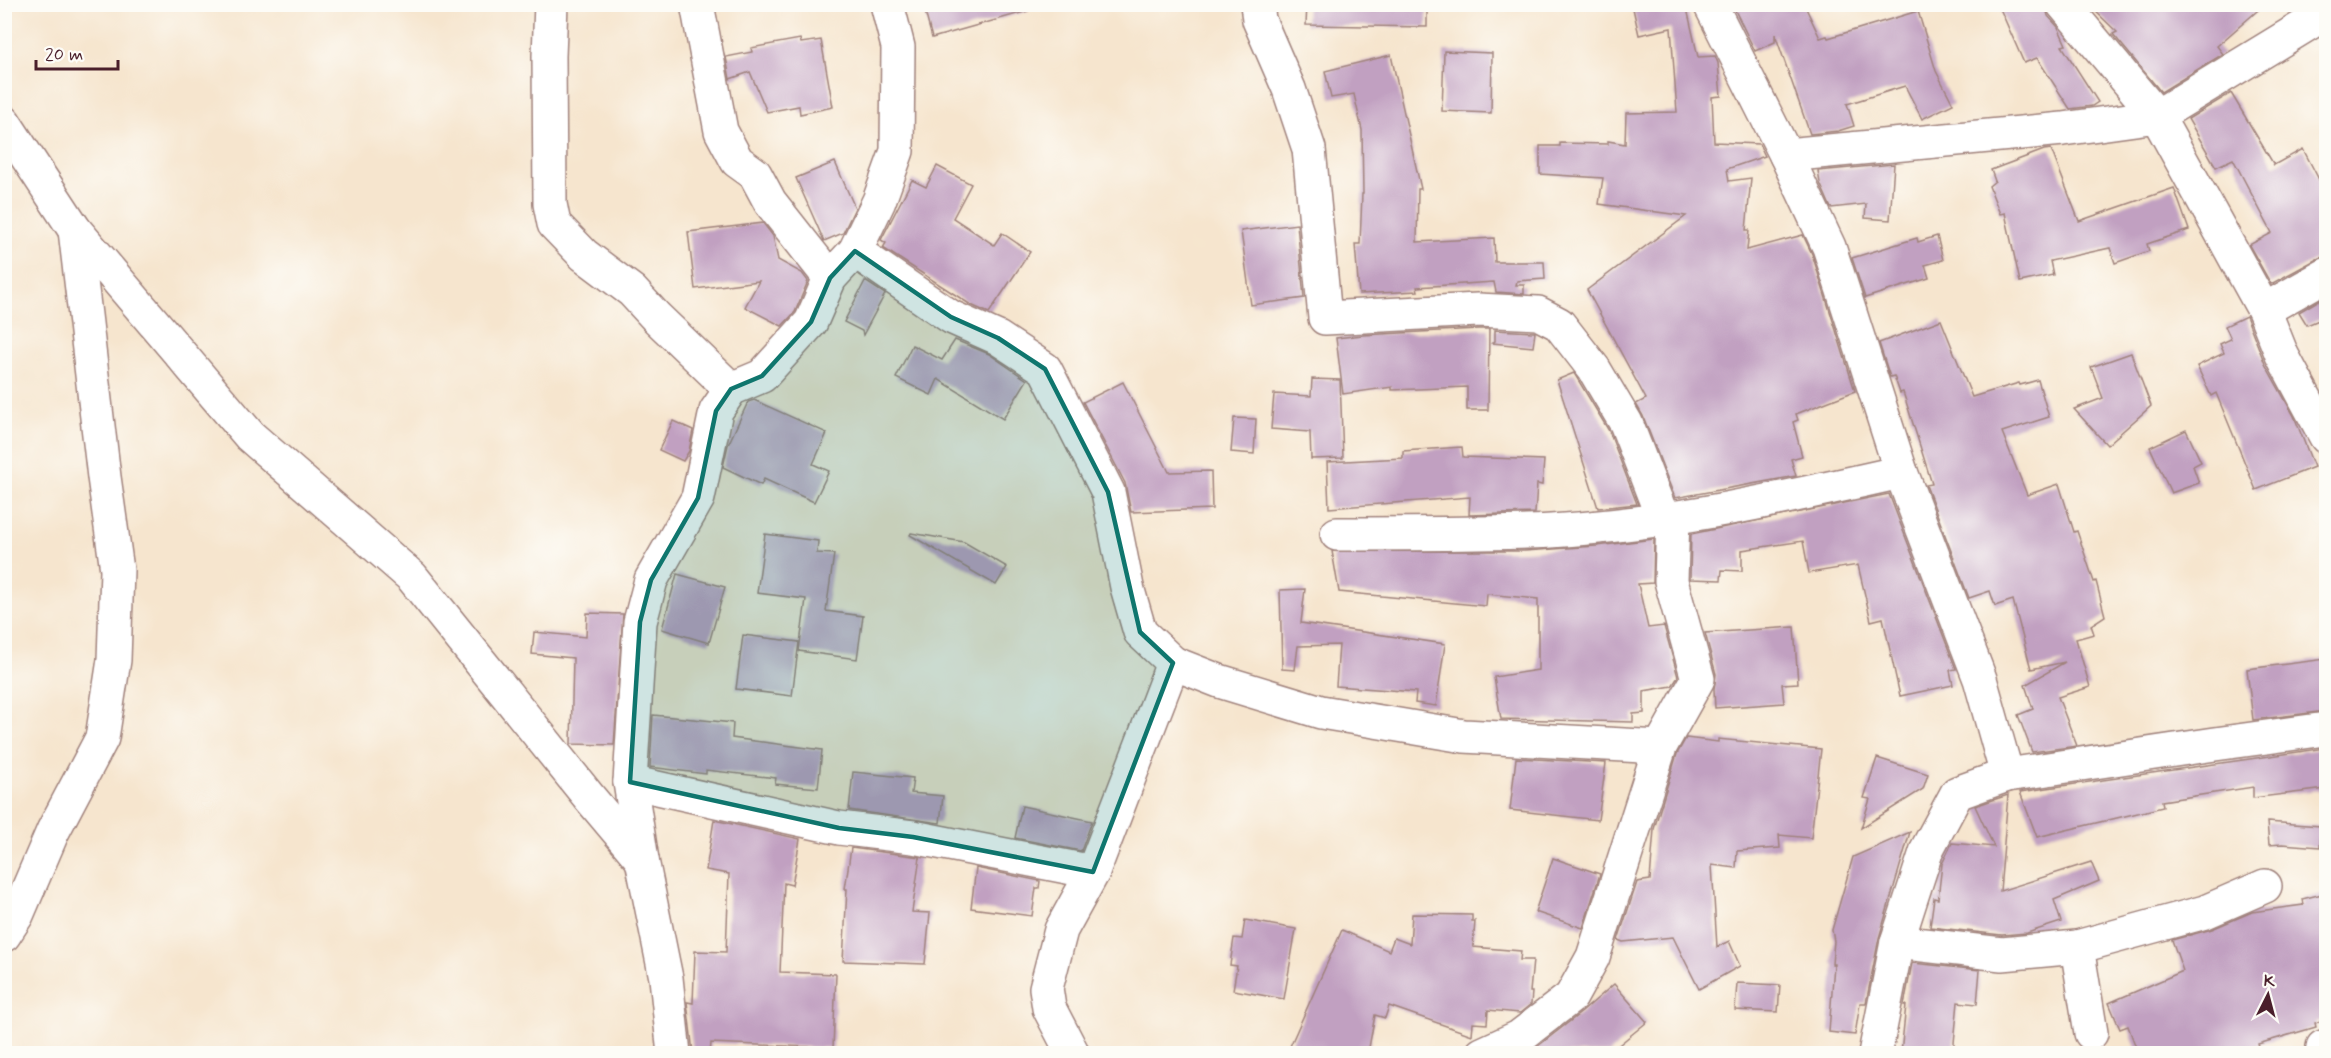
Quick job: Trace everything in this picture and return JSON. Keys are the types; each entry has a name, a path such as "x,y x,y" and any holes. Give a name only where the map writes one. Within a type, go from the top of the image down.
{"street":[{"path":"551,4 550,193 554,224 584,255 632,291 731,389"},
{"path":"697,4 721,131 737,161 754,174 770,202 830,278"},
{"path":"674,1053 666,978 642,860 630,782 640,622 651,580 698,498 716,411 731,389 762,376 811,322 830,278 855,251 879,201 897,151 898,47 887,4"},
{"path":"1257,4 1259,20 1289,89 1309,149 1325,318 1478,310 1538,313 1559,324 1594,369 1626,423 1668,518 1671,581 1698,679 1660,747 1593,957 1571,997 1520,1045 1482,1053"},
{"path":"1710,4 1786,155 1829,247 1901,472 1980,679 2007,775"},
{"path":"2063,4 2157,116 2264,310 2282,355 2326,437"},
{"path":"1786,155 2063,129 2157,116 2326,13"},
{"path":"4,122 75,230 250,436 412,577 642,860"},
{"path":"4,935 17,915 53,831 102,738 114,660 117,570 102,465 75,230"},
{"path":"855,251 951,317 998,338 1045,369 1108,492 1127,587 1140,632 1173,663 1219,681 1321,712 1464,736 1660,747"},
{"path":"2264,310 2326,275"},
{"path":"1337,534 1551,531 1668,518 1775,500 1901,472"},
{"path":"1073,1053 1049,1008 1046,988 1060,930 1093,872 1173,663"},
{"path":"1875,1053 1897,942 1927,849 1957,793 2007,775 2326,729"},
{"path":"630,782 839,828 913,837 1093,872"},
{"path":"1897,942 2001,954 2077,947 2205,912 2265,886"},
{"path":"2077,947 2091,1033"}],"highlighted area":[{"path":"855,251 951,317 998,338 1045,369 1108,492 1140,632 1173,663 1093,872 913,837 839,828 630,782 640,622 651,580 698,498 716,411 731,389 762,376 811,322 830,278"}],"building":[{"path":"923,4 1027,4 1028,11 932,38"},
{"path":"1307,4 1427,4 1427,27 1306,25"},
{"path":"1632,4 1686,4 1698,57 1715,56 1718,63 1721,96 1712,97 1714,142 1759,144 1765,156 1727,169 1729,181 1751,178 1746,230 1749,230 1747,250 1803,235 1812,254 1855,391 1796,414 1798,420 1793,422 1802,456 1791,459 1796,476 1675,498 1643,416 1636,404 1646,399 1587,290 1686,216 1599,204 1603,178 1540,174 1540,146 1560,146 1560,143 1608,144 1608,141 1625,144 1626,113 1677,112 1671,28 1639,35"},
{"path":"1732,4 1804,4 1820,38 1827,36 1828,38 1918,11 1936,71 1953,104 1922,119 1905,86 1847,104 1854,126 1838,131 1810,134 1775,34 1775,42 1755,51"},
{"path":"1998,4 2045,4 2048,16 2058,27 2066,45 2062,46 2098,102 2092,106 2070,109 2037,58 2024,63"},
{"path":"2088,4 2265,4 2217,46 2223,54 2161,92 2113,34 2117,32"},
{"path":"800,39 801,43 821,40 833,107 800,114 799,106 767,112 750,72 730,79 726,57 752,52 751,48"},
{"path":"1444,51 1492,53 1491,113 1442,111"},
{"path":"1391,55 1421,189 1418,189 1417,242 1494,238 1495,262 1544,262 1545,279 1517,281 1516,285 1524,285 1524,294 1496,292 1494,282 1417,287 1418,291 1359,294 1355,244 1360,244 1363,194 1362,130 1354,94 1331,98 1325,71"},
{"path":"2231,93 2274,165 2303,149 2326,193 2326,256 2271,284 2249,245 2272,233 2233,159 2216,167 2188,119"},
{"path":"2051,149 2079,221 2174,188 2189,230 2147,244 2149,251 2115,263 2110,248 2050,261 2053,275 2020,282 2005,213 2000,214 1989,186 1995,181 1991,170"},
{"path":"835,162 855,208 843,233 824,241 796,178"},
{"path":"1894,164 1890,220 1865,218 1866,204 1831,208 1820,183 1818,171"},
{"path":"937,166 971,184 953,218 994,245 1002,233 1030,252 989,313 971,305 883,248 886,243 881,240 912,180 926,187"},
{"path":"763,223 773,236 778,260 802,273 808,281 795,312 782,326 745,307 759,281 695,289 688,232"},
{"path":"1297,224 1304,298 1251,305 1241,231"},
{"path":"1937,236 1943,260 1925,265 1929,278 1865,298 1852,258 1917,238 1918,242"},
{"path":"865,281 885,294 863,335 862,331 844,322"},
{"path":"2326,296 2326,317 2307,325 2299,312"},
{"path":"2246,316 2265,364 2294,416 2314,467 2256,490 2216,393 2211,396 2197,366 2224,353 2220,344 2231,339 2225,326"},
{"path":"1941,320 1972,397 2019,383 2020,385 2038,380 2049,417 2002,432 2027,495 2059,484 2074,532 2077,531 2094,582 2096,581 2105,616 2091,625 2094,634 2076,639 2090,687 2058,697 2077,746 2032,752 2018,715 2033,709 2025,685 2065,662 2031,669 2013,600 1995,606 1990,591 1969,598 1926,485 1932,484 1903,392 1900,393 1894,376 1890,377 1879,343"},
{"path":"1489,329 1488,410 1467,410 1467,387 1392,390 1392,387 1343,394 1336,338"},
{"path":"1495,330 1535,332 1533,347 1492,343 1495,341"},
{"path":"955,340 989,354 1027,380 1003,419 938,379 931,395 896,378 912,345 942,360"},
{"path":"2131,353 2151,406 2107,445 2074,409 2103,398 2091,367"},
{"path":"1574,373 1609,431 1637,504 1598,508 1557,380"},
{"path":"1312,379 1340,380 1343,458 1311,459 1310,432 1271,429 1274,394 1311,396"},
{"path":"1123,382 1169,472 1211,471 1212,509 1131,512 1125,483 1083,402"},
{"path":"754,400 827,433 813,464 829,471 814,502 764,479 761,485 723,467 728,445 748,402"},
{"path":"1234,418 1256,419 1254,454 1231,452"},
{"path":"673,421 693,430 689,451 683,461 659,450"},
{"path":"2186,430 2201,462 2193,466 2199,483 2171,493 2150,447"},
{"path":"1462,447 1463,457 1544,460 1542,485 1537,484 1535,513 1469,515 1470,497 1329,508 1327,462 1403,458 1403,451"},
{"path":"1889,494 1956,669 1950,670 1953,685 1900,696 1883,618 1871,621 1858,565 1809,573 1803,541 1742,550 1742,571 1722,570 1721,580 1690,579 1691,534"},
{"path":"911,533 964,542 1007,567 996,585 910,535"},
{"path":"765,534 818,541 817,553 834,554 826,611 863,616 857,659 799,651 806,599 757,593"},
{"path":"1654,539 1653,583 1638,584 1648,628 1664,626 1678,677 1672,686 1644,691 1644,713 1633,714 1633,722 1501,719 1494,677 1538,670 1538,599 1487,594 1486,606 1339,592 1332,551 1525,551"},
{"path":"677,574 725,587 709,643 662,629"},
{"path":"1305,589 1301,623 1445,644 1436,706 1415,703 1416,692 1336,686 1339,645 1298,646 1295,670 1282,669 1280,590"},
{"path":"587,613 623,614 614,745 571,744 573,658 532,654 534,632 586,637"},
{"path":"1794,627 1798,683 1782,684 1784,703 1715,708 1716,674 1705,633"},
{"path":"743,635 799,642 792,696 736,689"},
{"path":"2326,659 2326,711 2253,720 2247,669"},
{"path":"653,715 733,723 732,738 822,750 818,788 775,784 776,778 706,770 706,774 650,767"},
{"path":"1686,738 1821,749 1811,838 1779,835 1780,848 1737,851 1736,868 1712,865 1717,947 1729,941 1740,966 1699,989 1673,937 1623,942 1618,940 1637,882 1650,880 1654,829 1677,754"},
{"path":"2326,748 2326,789 2253,798 2253,787 2162,801 2163,807 2037,837 2020,792"},
{"path":"1516,758 1606,763 1598,820 1510,810"},
{"path":"1877,758 1928,774 1923,789 1861,828 1870,799 1864,798"},
{"path":"853,772 913,778 911,793 943,796 940,823 849,810"},
{"path":"2008,795 2000,891 2091,862 2099,881 2054,900 2061,922 2027,933 2002,935 1930,927 1934,898 1938,899 1942,864 1952,843 1994,847 1975,806"},
{"path":"1022,806 1092,821 1081,851 1015,838"},
{"path":"714,820 800,839 792,885 784,883 780,972 836,974 833,1048 711,1043 710,1053 693,1052 687,1002 693,1003 695,951 726,952 729,874 706,870"},
{"path":"2267,822 2321,826 2320,847 2269,845"},
{"path":"1910,832 1879,938 1866,1003 1860,1003 1855,1035 1829,1032 1834,964 1832,964 1834,941 1832,930 1853,857"},
{"path":"851,848 920,857 912,912 930,913 925,964 843,961 847,889 845,889"},
{"path":"1553,858 1600,874 1583,928 1535,912"},
{"path":"976,868 1040,881 1039,888 1036,888 1032,916 971,908"},
{"path":"2326,893 2326,1020 2315,1023 2316,1027 2258,1044 2260,1050 2244,1053 2138,1053 2128,1026 2120,1029 2109,1003 2183,971 2172,940 2212,929 2252,912 2303,905 2302,899"},
{"path":"1412,914 1472,915 1472,921 1475,921 1473,947 1521,951 1520,960 1533,960 1531,1004 1520,1013 1488,1010 1487,1024 1473,1023 1472,1035 1389,1006 1385,1018 1375,1015 1368,1053 1287,1053 1342,930 1389,951 1394,938 1410,944"},
{"path":"1245,920 1296,929 1284,999 1233,990 1237,966 1230,965 1234,938 1242,939"},
{"path":"1912,963 1980,970 1977,1004 1958,1002 1953,1053 1901,1053 1906,1005 1904,1005"},
{"path":"1737,983 1780,985 1778,1012 1735,1010"},
{"path":"1614,984 1647,1022 1609,1053 1529,1053 1582,1012"}]}
